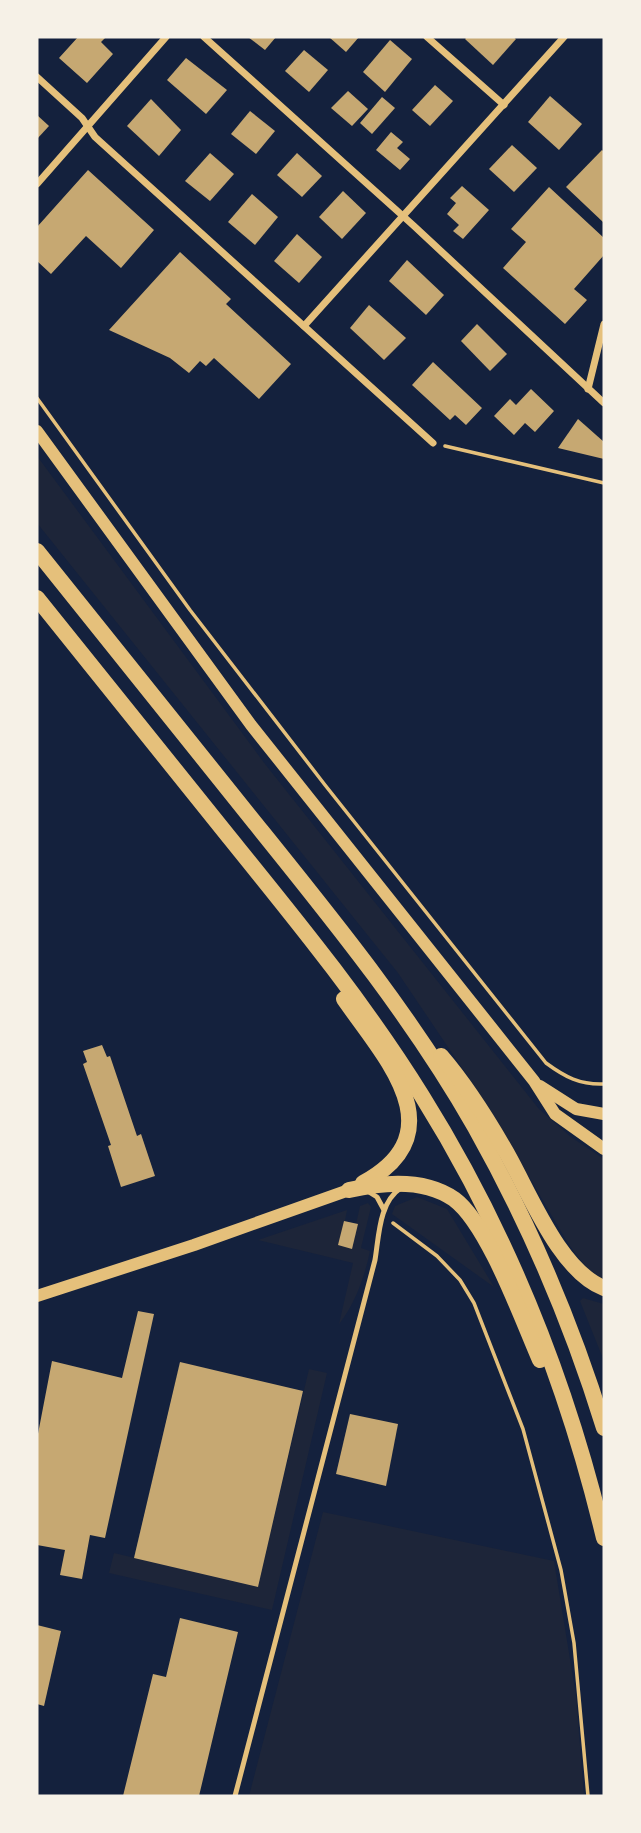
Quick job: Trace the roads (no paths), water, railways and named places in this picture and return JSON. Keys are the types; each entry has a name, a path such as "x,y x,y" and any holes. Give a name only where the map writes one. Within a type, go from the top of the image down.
{"highway":[{"path":"37,551 313,895 403,1014 468,1090 505,1149 564,1256 585,1278 604,1288"},
{"path":"37,598 298,922 388,1043 424,1098 467,1174 532,1312 577,1438 604,1538"},
{"path":"298,922 331,979 388,1062 408,1106 410,1124 403,1150 379,1174 349,1190"},
{"path":"403,1014 474,1126 514,1201 567,1321 604,1428"},
{"path":"349,1190 393,1183 419,1186 437,1190 454,1199 468,1214 482,1235 515,1301 554,1394 577,1438"}],"street":[{"path":"37,184 166,37"},
{"path":"204,37 404,217 604,403"},
{"path":"427,37 504,105"},
{"path":"304,326 564,37"},
{"path":"37,77 82,118 94,137 433,443"},
{"path":"588,389 604,324"},
{"path":"37,432 258,733 534,1081 555,1114 604,1149"},
{"path":"534,1081 576,1109 604,1114"},
{"path":"37,1296 194,1245 349,1190"}],"lane":[{"path":"235,1796 375,1260 384,1213 388,1201 397,1190 408,1185 419,1186"},
{"path":"349,1190 374,1194 383,1205 384,1213"}]}
